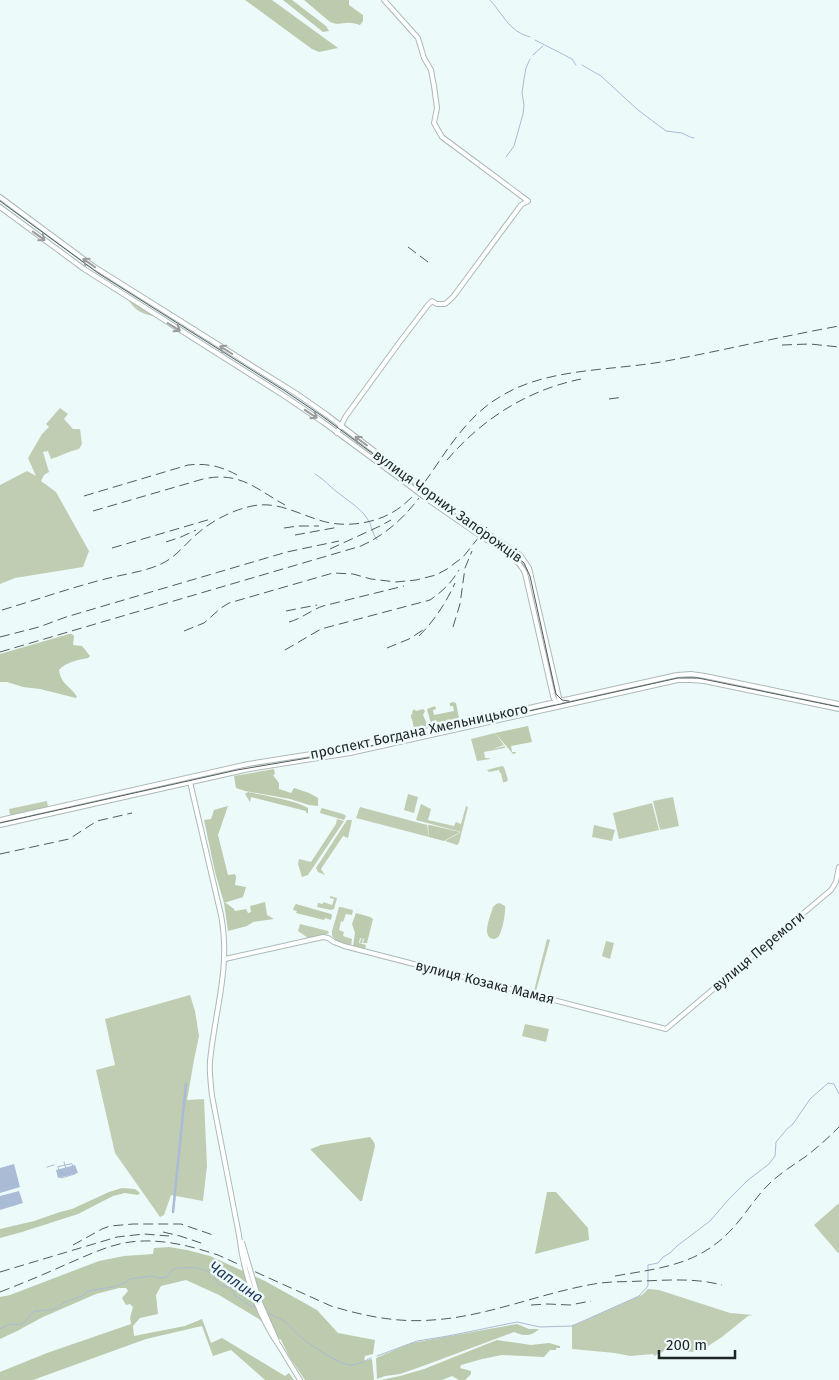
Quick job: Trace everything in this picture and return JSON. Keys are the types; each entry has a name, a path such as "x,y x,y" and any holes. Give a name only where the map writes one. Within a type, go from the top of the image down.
{"main road":[{"path":"337,433 346,416 428,305 432,301 437,304 445,304 453,297 521,205 528,201 442,137 434,123 437,108 431,70 424,58 418,38 384,0"},
{"name":"вулиця Чорних Запорожців","path":"0,197 93,266 297,394 431,494 520,555 529,568 550,668"},
{"name":"вулиця Чорних Запорожців","path":"0,207 84,269 337,433 427,499 515,559 525,573 559,706"},
{"path":"261,382 266,375"},
{"name":"проспект Богдана Хмельницького","path":"0,825 190,780 248,764 348,748 674,675 691,674 711,677 839,704"},
{"name":"проспект Богдана Хмельницького","path":"0,820 190,780 341,755 670,682 704,681 839,709"},
{"path":"514,711 516,716"},
{"path":"190,780 223,926 225,943 225,959 210,1062 212,1096 242,1256 256,1301 270,1333 300,1380"},
{"name":"вулиця Перемоги","path":"666,1029 831,890 836,882 839,867"},
{"name":"вулиця Козака Мамая","path":"225,959 322,937 328,938 337,944 666,1029"}],"green space":[{"path":"245,0 272,0 338,48 319,52 312,49"},
{"path":"283,0 292,0 326,26 329,31 323,32"},
{"path":"304,0 349,0 349,5 363,15 363,21 360,25 330,22"},
{"path":"128,299 155,316 139,311"},
{"path":"60,408 68,414 64,419 73,429 80,429 82,444 79,449 51,459 48,451 43,452 49,472 44,475 41,481 56,492 89,551 83,567 15,578 0,584 0,485 27,471 36,476 28,458 42,434 49,427 46,424"},
{"path":"69,634 74,636 73,645 82,646 90,656 69,663 59,670 62,679 75,693 76,698 0,682 0,654"},
{"path":"450,703 456,703 459,718 431,724 427,709 435,706 436,709 433,710 434,715 454,711 453,706 450,706"},
{"path":"414,709 416,711 423,709 425,711 423,715 427,724 425,727 414,728 411,715"},
{"path":"528,726 532,742 511,746 512,752 516,752 513,754 495,733"},
{"path":"495,733 504,745 493,749 505,746 505,748 484,752 485,758 490,759 477,761 471,739"},
{"path":"502,766 508,780 506,782 503,782 499,770 483,771"},
{"path":"274,769 275,774 273,775 279,783 279,789 291,793 294,788 309,793 318,798 318,806 236,788 234,776"},
{"path":"248,792 280,798 303,805 308,808 308,813 251,797 250,802 245,794"},
{"path":"408,794 418,797 414,813 404,810"},
{"path":"673,797 679,826 660,830 653,801"},
{"path":"47,801 48,807 10,815 9,809"},
{"path":"652,803 659,830 619,839 613,813"},
{"path":"421,804 431,809 428,820 454,826 456,822 461,824 466,806 468,807 459,843 457,845 445,841 461,832 416,820"},
{"path":"228,806 218,835 228,875 235,874 235,885 246,887 243,897 224,903 204,820 211,819 214,810"},
{"path":"360,807 427,825 429,837 356,818"},
{"path":"322,808 346,816 344,820 320,813"},
{"path":"337,819 344,821 308,875 302,877 298,864 299,859 311,862 336,824"},
{"path":"347,820 352,820 348,838 343,836 321,869 325,875 318,872 316,868"},
{"path":"428,825 460,832 444,841 429,837"},
{"path":"594,825 615,830 612,841 592,837"},
{"path":"330,896 337,898 334,909 317,907 318,903 323,904 323,902 332,905 334,899 330,898"},
{"path":"265,902 267,915 274,919 253,922 247,926 228,931 224,903 235,911 246,909 248,913 251,912 250,906"},
{"path":"500,903 505,906 503,922 499,935 492,939 487,933 488,925 493,907"},
{"path":"296,904 331,914 331,920 296,913 297,911 293,910"},
{"path":"339,907 353,910 352,915 346,914 343,922 341,921 339,930 344,932 343,936 352,939 351,946 337,941 332,936"},
{"path":"356,913 373,919 367,943 363,943 363,938 362,943 360,943 360,938 359,943 366,945 365,949 353,946 355,933 352,924"},
{"path":"300,924 328,931 329,933 308,938 298,931"},
{"path":"547,939 550,940 536,991 534,991"},
{"path":"606,941 614,943 610,959 602,956"},
{"path":"190,995 199,1036 187,1100 204,1099 207,1166 203,1201 171,1195 164,1215 160,1217 115,1153 96,1070 115,1065 105,1019"},
{"path":"525,1024 549,1029 546,1042 522,1036"},
{"path":"370,1137 375,1146 362,1201 360,1201 311,1149 321,1145"},
{"path":"122,1188 135,1189 140,1193 138,1195 125,1193 113,1196 78,1214 0,1238 0,1229 72,1209"},
{"path":"547,1192 556,1192 588,1228 589,1240 535,1254"},
{"path":"839,1203 839,1252 838,1253 814,1225"},
{"path":"169,1247 210,1256 265,1281 317,1310 338,1333 375,1340 373,1354 365,1356 364,1361 372,1359 374,1380 305,1380 290,1358 281,1340 259,1319 219,1295 186,1280 161,1286 156,1295 158,1314 140,1318 133,1326 134,1336 185,1326 202,1319 211,1343 222,1338 285,1376 289,1373 294,1380 265,1380 231,1350 213,1356 202,1326 146,1339 33,1380 0,1380 0,1372 47,1353 131,1324 130,1318 133,1307 130,1304 126,1305 122,1298 128,1291 126,1288 119,1288 96,1294 43,1317 0,1339 0,1297 10,1295 99,1261 124,1256 153,1254 154,1248"},
{"path":"648,1289 659,1290 730,1313 753,1315 748,1316 702,1350 692,1352 668,1349 654,1356 653,1354 630,1356 572,1349 572,1325 642,1295"},
{"path":"517,1324 529,1329 539,1329 527,1335 514,1332 400,1374 377,1379 376,1358 411,1343"},
{"path":"497,1340 531,1345 549,1343 560,1346 560,1348 550,1350 544,1357 502,1355 461,1365 460,1368 471,1371 471,1374 465,1380 459,1380 452,1376 442,1380 381,1380 424,1369"}],"water":[{"path":"14,1164 20,1187 0,1193 0,1168"},
{"path":"75,1165 78,1173 58,1178 56,1170"},
{"path":"19,1191 23,1203 0,1210 0,1196"}],"waterway":[{"path":"490,0 512,27 523,35 530,37"},
{"path":"535,40 572,59 576,65"},
{"path":"533,55 543,46"},
{"path":"506,157 514,146 523,114 522,93 526,68 530,59"},
{"path":"582,65 601,76 638,110 666,131 682,133 694,138"},
{"path":"315,474 364,514 377,540"},
{"path":"377,1356 417,1341 517,1322 540,1327 572,1326 639,1296 648,1286 648,1265 658,1263 663,1257 710,1221 748,1180 769,1164 775,1156 776,1142 793,1124 810,1099 828,1083 834,1084 839,1094"},
{"path":"173,1212 186,1084"},
{"path":"64,1162 66,1169"},
{"path":"72,1164 75,1174 61,1178 58,1167 72,1164"},
{"path":"47,1167 54,1165"},
{"name":"Чаплина","path":"0,1329 10,1324 20,1325 33,1312 57,1308 88,1291 113,1287 130,1279 152,1276 159,1278 167,1277 173,1269 183,1268 198,1268 208,1271 214,1276 218,1284 230,1288 235,1296 258,1309"},
{"name":"Чаплина","path":"266,1313 284,1321 301,1337 344,1364 354,1365 371,1358"}],"tram line":[{"path":"0,201 98,273 322,416 454,514 515,554 524,563 530,576 556,694 562,700 569,701"},
{"path":"0,823 237,770 349,751 678,678 698,678 839,707"}],"railway":[{"path":"408,247 432,265"},
{"path":"2,610 112,577 156,566 173,557 210,524 231,513 252,506 278,506 335,524 368,522 383,517 413,496 454,440 477,414 498,398 516,388 535,381 577,372 661,362 839,326"},
{"path":"782,345 810,344 839,347"},
{"path":"447,460 476,431 508,408 543,390 581,379"},
{"path":"609,399 624,397"},
{"path":"84,496 188,465 201,464 213,466 237,475"},
{"path":"93,511 203,479 216,477 238,479 285,505"},
{"path":"0,652 361,546 393,526 419,498"},
{"path":"112,548 211,519"},
{"path":"330,549 391,520"},
{"path":"284,528 319,526"},
{"path":"295,535 339,527"},
{"path":"184,631 204,623 229,603 333,573 353,574 371,579 396,582 436,575 463,557 487,527"},
{"path":"166,542 196,530"},
{"path":"0,637 287,552 339,541"},
{"path":"453,627 460,604 465,568 472,551"},
{"path":"285,650 321,629 430,600 453,579 459,570"},
{"path":"419,636 448,598 455,583"},
{"path":"289,622 323,606 404,586"},
{"path":"286,611 317,605"},
{"path":"387,648 409,639 423,630"},
{"path":"0,854 69,839 97,821 132,813"},
{"path":"615,1276 664,1267 693,1258 706,1250 732,1229 771,1182 814,1150 839,1127"},
{"path":"73,1245 110,1226 133,1224 181,1224 216,1236"},
{"path":"163,1232 201,1243"},
{"path":"0,1272 117,1237 144,1234 169,1236"},
{"path":"0,1292 102,1249 136,1241 172,1243 207,1251 331,1306 368,1316 394,1320 419,1321 452,1318 493,1310 574,1288 600,1283 683,1280 722,1285"},
{"path":"531,1305 570,1305 591,1301"}]}
